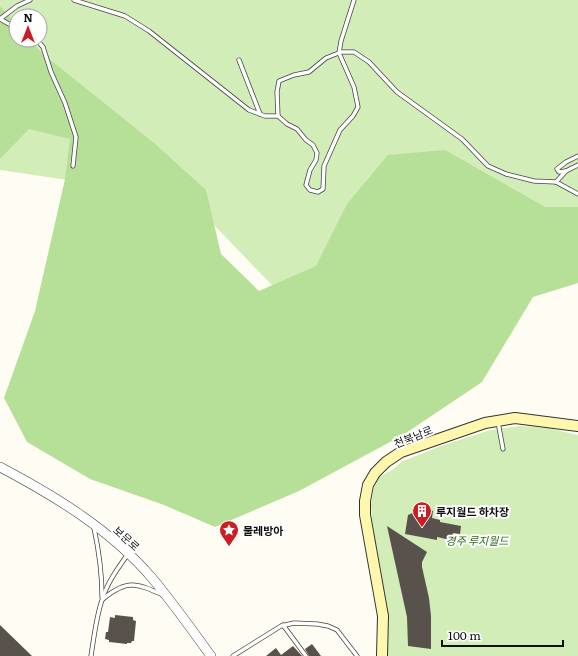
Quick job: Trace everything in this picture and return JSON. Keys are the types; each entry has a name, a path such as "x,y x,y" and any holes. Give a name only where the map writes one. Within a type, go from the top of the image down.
{"main road":[{"name":"천북남로","path":"382,656 383,616 365,515 365,502 368,485 375,474 386,462 401,452 485,423 515,418 578,426"}],"street":[{"name":"보문로","path":"0,467 46,491 116,542 152,578 212,656"}],"lane":[{"path":"0,19 17,6 30,0"},
{"path":"74,0 126,16 149,31 250,110 260,114 278,116 287,124 297,129 306,140 313,145 317,153 316,160 310,170 306,185 310,190 318,192 323,188 324,166 340,130 353,116 358,107 354,87 339,53 341,41 354,0"},
{"path":"43,48 51,72 65,103 76,137 73,166"},
{"path":"278,116 277,92 279,81 294,75 309,72 326,58 339,53 354,52 369,62 397,92 462,139 488,166 506,174 534,181 556,182 578,194"},
{"path":"239,60 260,114"},
{"path":"578,156 566,162 557,169 559,172 566,171 578,165"},
{"path":"556,182 566,171"},
{"path":"497,421 503,449"},
{"path":"94,526 102,569 102,600"},
{"path":"91,656 95,627 102,600 117,569 128,554"},
{"path":"102,600 121,586 131,585 143,586 166,596"},
{"path":"232,656 283,625 294,623 317,624 328,626 337,630 342,634 357,656"},
{"path":"283,625 306,656"}],"green space":[{"path":"0,0 578,0 578,256 317,332 188,198 0,170"},
{"path":"0,6 8,15 8,48 37,48 154,143 206,190 221,254 259,291 316,266 347,204 388,155 445,150 545,207 578,207 578,283 533,297 482,382 403,435 299,491 215,527 164,505 90,479 27,442 4,398 35,311 65,179 70,139 29,129 0,159"},
{"name":"경주 루지월드","path":"520,426 548,428 578,435 578,656 385,656 388,616 373,536 371,504 374,488 379,477 392,470 403,461 441,446 490,430"}],"building":[{"name":"루지월드 하차장","path":"424,508 433,511 432,518 440,520 440,522 461,526 460,534 453,533 451,540 437,537 437,540 405,534 408,515"},
{"path":"387,526 427,552 422,562 422,567 429,598 431,616 431,649 408,646 407,617"},
{"path":"115,615 133,617 133,620 136,621 134,641 131,643 109,642 109,640 105,639 106,632 108,632 110,617 115,618"},
{"path":"0,625 32,656 0,656"},
{"path":"312,644 321,656 309,656 305,649"},
{"path":"293,646 302,656 266,656 276,648 281,655"}],"place":[{"name":"루지월드 하차장","path":"422,528"},
{"name":"물레방아","path":"229,547"}]}
